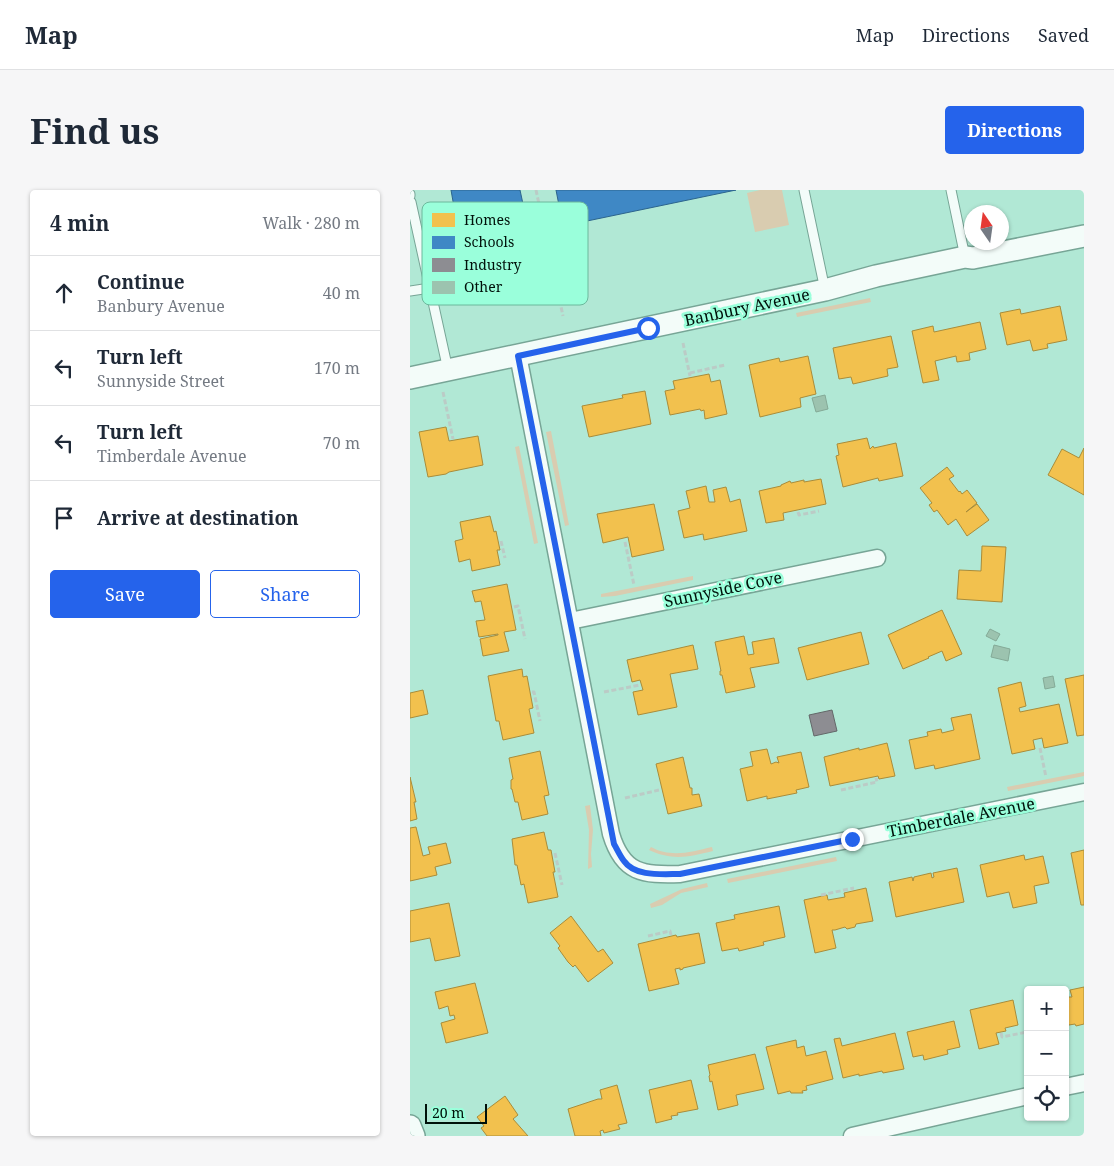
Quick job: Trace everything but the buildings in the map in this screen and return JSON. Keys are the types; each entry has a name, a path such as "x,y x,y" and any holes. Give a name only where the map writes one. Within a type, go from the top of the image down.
{"street":[{"name":"Banbury Avenue","path":"410,378 825,290 876,276 965,257 973,258 1084,236"},
{"path":"518,356 570,621"},
{"name":"Sunnyside Cove","path":"570,621 877,558"},
{"name":"Timberdale Avenue","path":"570,621 611,834 624,862 632,868 643,872 680,874 1084,792"},
{"path":"1069,1086 1084,1083"},
{"path":"852,1136 1024,1097"},
{"path":"410,1126 414,1136"}],"lane":[{"path":"804,190 825,290"},
{"path":"951,190 965,257"},
{"path":"411,197 422,250"},
{"path":"434,305 448,370"}],"path":[{"path":"561,305 563,316"},
{"path":"683,342 690,374 725,365"},
{"path":"443,392 453,439"},
{"path":"798,512 799,516 819,511"},
{"path":"502,541 505,558"},
{"path":"625,542 634,585"},
{"path":"514,607 518,606 524,639"},
{"path":"604,692 640,686"},
{"path":"532,692 534,692 540,721"},
{"path":"1040,748 1046,777"},
{"path":"841,790 877,782 876,778"},
{"path":"625,798 659,790"},
{"path":"556,853 562,885"},
{"path":"821,895 854,888"},
{"path":"648,936 670,931 671,935"},
{"path":"1001,1033 1002,1037 1024,1033"}],"shaded area":[{"path":"760,190 782,190 789,225 755,232 747,193"},
{"path":"870,298 871,302 797,317 796,313"},
{"path":"551,431 569,525 565,526 546,432"},
{"path":"519,446 538,543 534,544 515,447"},
{"path":"693,576 693,580 615,596 601,597 601,594"},
{"path":"1084,772 1084,776 1008,791 1007,787"},
{"path":"590,805 593,830 592,867 588,869 589,830 585,806"},
{"path":"651,847 674,853 712,847 713,851 673,857 649,850"},
{"path":"836,857 837,861 728,883 727,879"},
{"path":"707,883 708,887 681,893 662,905 651,908 650,904 682,889"}],"route":[{"path":"648,328 518,356 614,844 624,862 632,868 643,872 680,874 852,839"}]}
